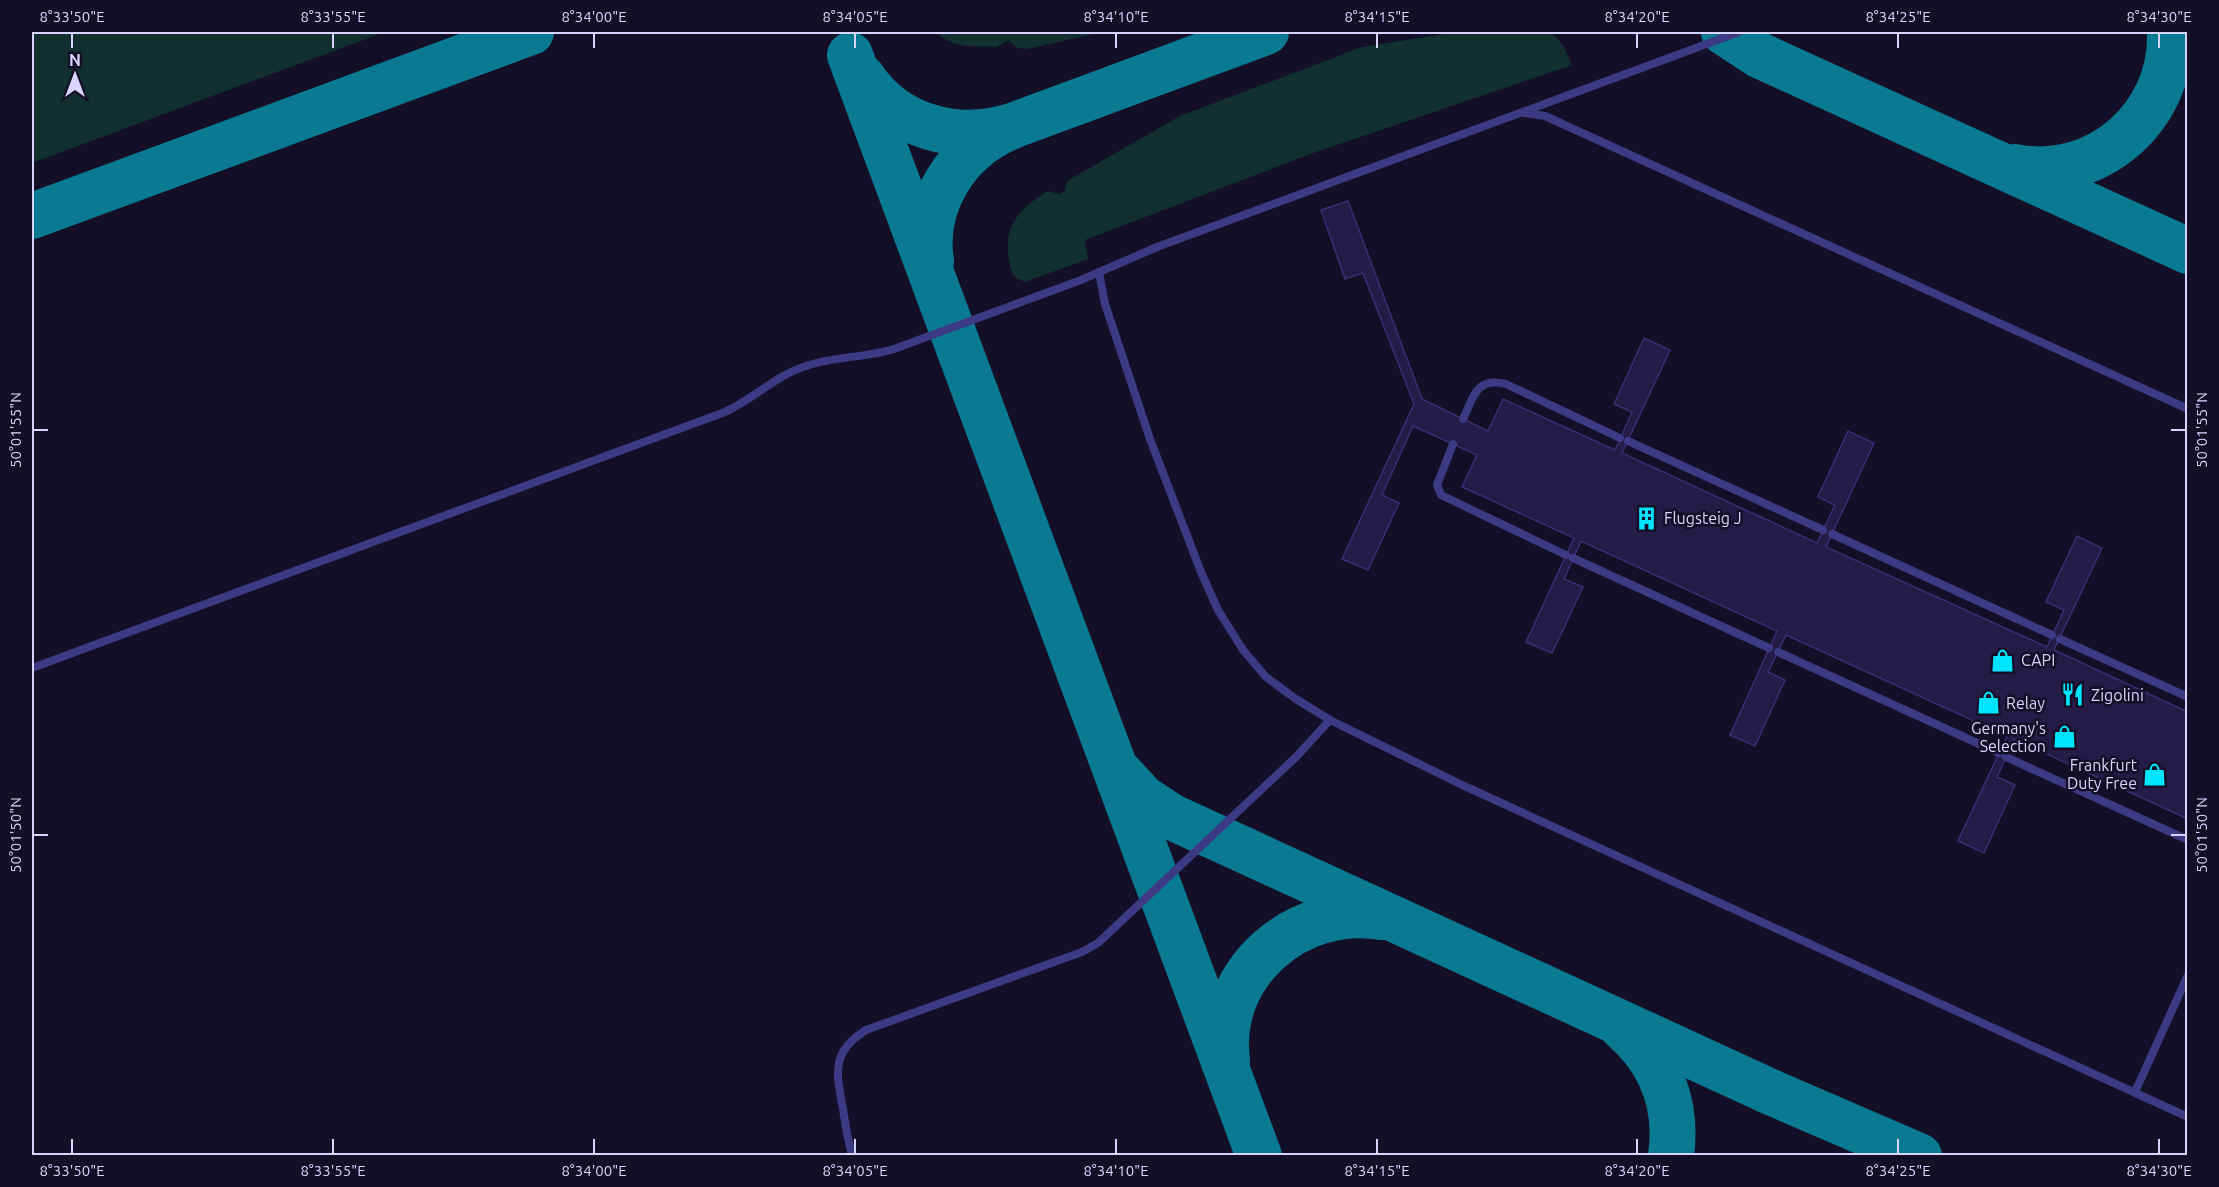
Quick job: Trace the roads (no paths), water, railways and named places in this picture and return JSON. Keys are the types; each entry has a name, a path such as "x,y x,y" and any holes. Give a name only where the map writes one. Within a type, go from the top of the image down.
{"lane":[{"path":"32,668 725,412 804,366 835,359 874,355 1099,273 1157,247 1739,32"},
{"path":"1514,115 1527,113 1545,116 2187,409"},
{"path":"1099,273 1105,304 1150,439 1186,536 1218,610 1243,650 1266,677 1330,720 1471,789 2187,1117"},
{"path":"1463,419 1477,390 1485,383 1494,381 1506,384 1823,530"},
{"path":"1453,444 1437,485 1441,495 1769,648"},
{"path":"1832,534 2187,697"},
{"path":"1778,652 2187,840"},
{"path":"852,1155 837,1074 840,1058 852,1039 866,1030 1082,952 1098,943 1296,757 1330,720"},
{"path":"2135,1092 2187,975"}],"place":[{"name":"Flugsteig J","path":"1646,518"},
{"name":"CAPI","path":"2003,660"},
{"name":"Zigolini","path":"2073,695"},
{"name":"Relay","path":"1988,703"},
{"name":"Germany's Selection","path":"2064,737"},
{"name":"Frankfurt Duty Free","path":"2155,774"}]}
